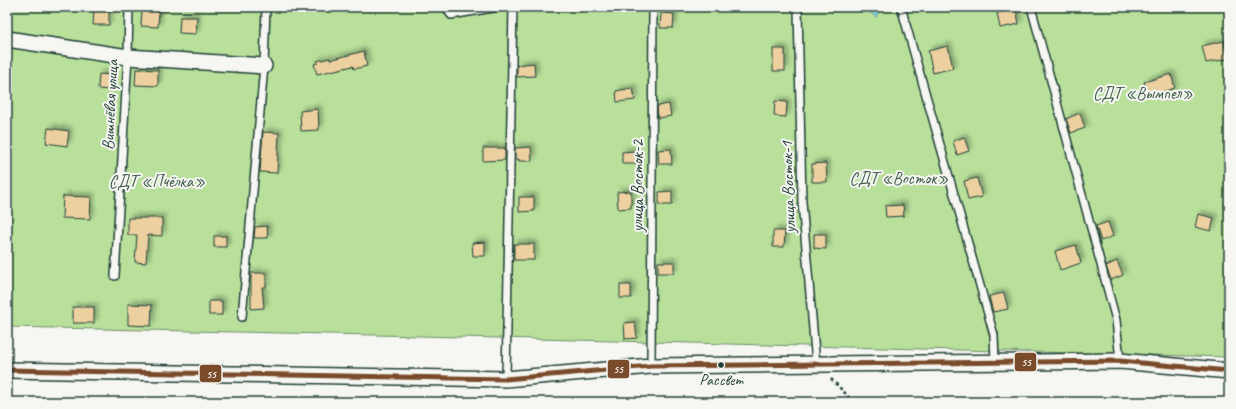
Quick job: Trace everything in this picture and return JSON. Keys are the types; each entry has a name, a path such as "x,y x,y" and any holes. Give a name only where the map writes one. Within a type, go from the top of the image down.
{"street":[{"path":"7,39 128,57 264,66"},
{"path":"7,370 506,379 651,366 1120,361 1229,371"}],"lane":[{"name":"Вишнёвая улица","path":"115,276 128,57 129,7"},
{"path":"242,317 264,66 266,7"},
{"path":"446,7 451,15 499,7"},
{"path":"506,379 513,7"},
{"name":"улица Восток-2","path":"651,366 653,7"},
{"name":"улица Восток-1","path":"798,7 802,202 816,364"},
{"path":"901,7 994,335 994,362"},
{"path":"1031,7 1116,320 1120,361"}],"path":[{"path":"816,364 848,396 848,402"}],"green space":[{"path":"7,7 1229,7 1229,357 7,327"}],"water":[{"path":"863,7 881,7 876,17"}],"building":[{"path":"1016,9 1019,24 1000,28 997,13"},
{"path":"94,10 109,10 109,25 93,25"},
{"path":"142,10 159,10 158,27 141,26"},
{"path":"661,13 674,14 673,28 660,28"},
{"path":"180,17 197,17 196,34 179,33"},
{"path":"1224,41 1227,59 1206,63 1202,46"},
{"path":"948,46 953,68 933,73 928,51"},
{"path":"773,49 785,49 785,71 773,71"},
{"path":"364,51 367,66 354,69 353,66 317,74 314,64 318,63 317,61 330,58 330,60"},
{"path":"534,63 535,76 517,77 517,65"},
{"path":"136,69 158,70 158,86 135,85"},
{"path":"99,74 111,75 111,90 98,89"},
{"path":"1171,74 1175,88 1148,96 1144,82"},
{"path":"633,88 635,100 617,102 616,91"},
{"path":"775,101 787,102 786,117 774,116"},
{"path":"669,104 671,116 658,118 657,106"},
{"path":"318,109 319,130 301,131 300,111"},
{"path":"1080,113 1085,128 1071,133 1066,119"},
{"path":"48,128 69,131 67,146 46,143"},
{"path":"263,132 279,133 277,173 260,172"},
{"path":"964,137 969,151 957,155 953,141"},
{"path":"531,147 532,161 519,161 519,159 515,160 515,148"},
{"path":"483,148 505,148 505,160 483,161"},
{"path":"671,149 672,164 659,164 658,150"},
{"path":"635,151 636,164 622,164 622,152"},
{"path":"826,163 827,182 812,182 812,164"},
{"path":"977,178 982,197 968,200 964,181"},
{"path":"631,191 631,208 618,209 617,192"},
{"path":"672,191 672,205 659,205 659,192"},
{"path":"63,196 91,197 90,219 62,218"},
{"path":"519,197 534,197 534,211 519,212"},
{"path":"903,205 904,216 886,217 885,206"},
{"path":"1198,214 1214,218 1211,231 1195,227"},
{"path":"128,218 162,218 162,236 148,235 146,263 135,262 137,235 128,235"},
{"path":"1108,222 1113,236 1101,241 1096,226"},
{"path":"267,226 268,238 254,238 255,227"},
{"path":"773,231 785,231 784,247 773,247"},
{"path":"814,234 826,234 826,249 814,248"},
{"path":"214,236 226,236 226,247 214,247"},
{"path":"485,242 485,256 473,256 472,243"},
{"path":"514,244 534,244 534,260 514,260"},
{"path":"1076,245 1081,263 1060,270 1055,251"},
{"path":"1117,261 1123,275 1111,280 1106,266"},
{"path":"658,262 674,262 674,273 658,273"},
{"path":"251,273 266,273 266,287 262,287 264,308 251,309"},
{"path":"620,285 631,285 631,298 620,298"},
{"path":"1004,293 1008,309 993,312 989,296"},
{"path":"209,301 222,301 222,315 209,315"},
{"path":"128,304 152,305 151,326 128,325"},
{"path":"73,307 94,307 94,323 73,323"},
{"path":"635,322 637,338 625,339 624,323"}],"transit line":[{"name":"55","path":"7,370 506,379 651,366 1120,361 1229,371"}],"place":[{"name":"Рассвет","path":"721,365"}],"park label":[{"name":"СДТ «Вымпел»","path":"1143,93"},
{"name":"СДТ «Восток»","path":"899,178"},
{"name":"СДТ «Пчёлка»","path":"157,181"}]}
